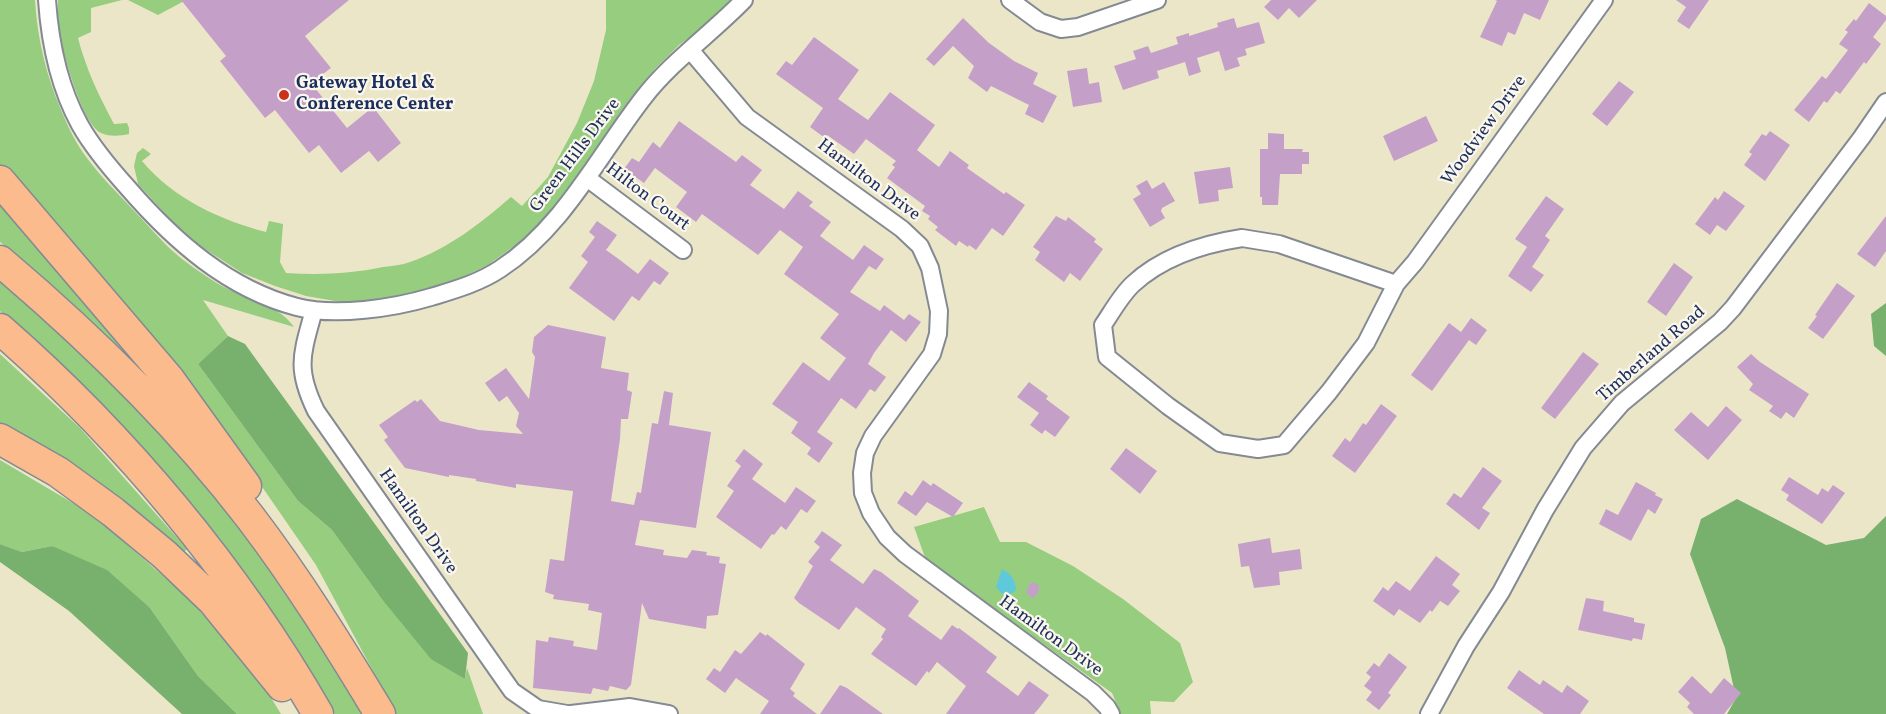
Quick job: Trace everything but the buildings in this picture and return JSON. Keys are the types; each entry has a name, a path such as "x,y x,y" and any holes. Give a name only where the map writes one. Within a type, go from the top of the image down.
{"highway":[{"path":"0,181 169,379 204,426 311,578 338,643"},
{"path":"0,261 95,346 150,402 249,516 338,643 380,714"},
{"path":"0,329 112,439 177,512 254,612 318,714"},
{"path":"0,439 58,472 165,555 213,601 277,679 301,714"}],"street":[{"name":"Green Hills Drive","path":"47,0 52,48 67,97 79,124 109,167 173,236 197,257 270,298 298,308 314,310 376,309 418,301 466,286 500,269 535,240 557,217 644,97 665,73 744,0"},
{"path":"1010,0 1040,22 1061,29 1078,27 1157,0"},
{"name":"Woodview Drive","path":"1396,284 1279,244 1242,238 1216,242 1160,263 1131,285 1103,325 1107,357 1168,406 1220,443 1258,449 1284,445 1329,392 1366,343 1396,284 1415,262 1604,0"},
{"name":"Hamilton Drive","path":"691,51 747,117 902,229 920,246 930,268 939,311 938,334 932,354 873,436 865,453 862,473 863,493 871,513 887,537 905,554 1093,693 1111,714"},
{"name":"Timberland Road","path":"1429,714 1466,646 1501,592 1545,510 1583,448 1622,403 1733,308 1886,102"},
{"name":"Hilton Court","path":"587,178 683,250"},
{"name":"Hamilton Drive","path":"314,310 301,367 307,393 316,411 512,691 538,709 569,714 630,707 669,714"}],"green space":[{"path":"0,0 35,0 39,36 58,103 79,147 102,177 165,244 184,260 222,286 277,311 294,327 203,300 228,336 198,364 298,501 332,530 381,598 465,679 467,668 483,714 396,714 316,565 216,420 107,285 0,165"},
{"path":"58,0 122,0 91,8 91,32 78,38 93,82 114,124 127,123 129,134 115,136 101,133 87,116 68,68 60,38"},
{"path":"128,0 186,0 158,15"},
{"path":"606,0 732,0 712,21 679,45 655,69 554,209 518,243 488,265 428,293 392,300 341,302 306,296 275,286 242,273 202,247 172,221 138,184 134,166 137,153 143,148 151,154 142,161 168,186 199,206 232,221 266,232 269,221 283,224 280,262 286,273 322,274 359,271 404,264 424,257 463,234 511,197 522,206 548,177 577,123 594,81 606,30"},
{"path":"0,193 154,374 147,377 38,274 0,242"},
{"path":"0,277 94,361 191,467 254,545 319,639 364,714 335,714 319,684 255,588 53,359 0,311"},
{"path":"1886,303 1886,356 1874,346 1871,314"},
{"path":"228,336 245,344 468,653 465,679 431,659 381,598 332,530 298,501 198,364"},
{"path":"0,354 80,428 187,549 179,558 0,431"},
{"path":"0,460 93,515 186,596 254,670 281,714 237,714 198,676 150,608 52,546 22,552 0,544"},
{"path":"1737,499 1826,545 1864,538 1886,516 1886,714 1727,714 1736,698 1725,648 1690,554 1701,519"},
{"path":"984,507 1000,542 1026,542 1073,566 1123,599 1180,643 1193,682 1174,702 1150,701 1151,714 1121,714 1112,693 926,560 914,527"},
{"path":"0,544 22,552 52,546 107,570 150,608 198,676 237,714 182,714 69,611 0,562"}],"water":[{"path":"1002,569 1011,575 1015,583 1016,590 1008,596 996,587"}],"place":[{"name":"Gateway Hotel & Conference Center","path":"284,95"}]}
